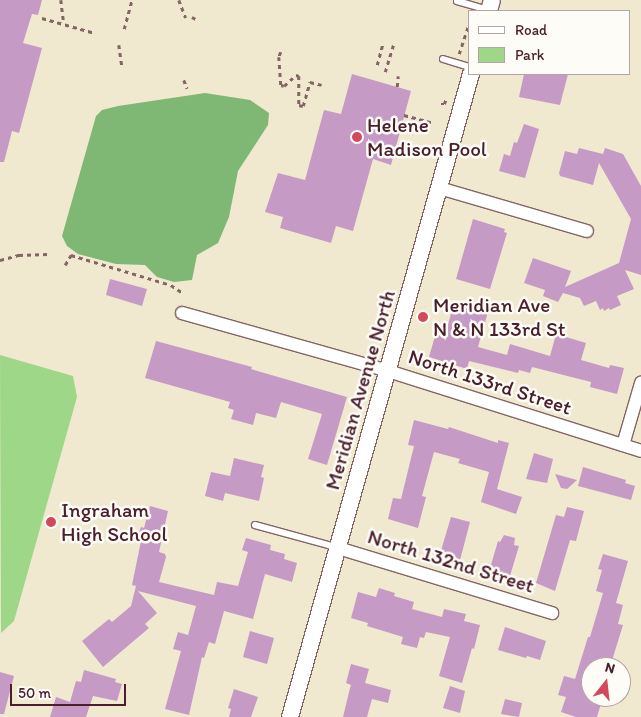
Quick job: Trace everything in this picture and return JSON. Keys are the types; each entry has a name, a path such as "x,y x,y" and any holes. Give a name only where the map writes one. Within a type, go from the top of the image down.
{"street":[{"name":"Meridian Avenue North","path":"290,717 471,75"},
{"path":"439,188 587,231"},
{"name":"North 133rd Street","path":"182,313 388,371 641,451"},
{"path":"623,445 641,382"},
{"name":"North 132nd Street","path":"338,548 552,613"}],"lane":[{"path":"457,1 490,7"},
{"path":"443,59 468,66"},
{"path":"256,525 338,548"}],"path":[{"path":"61,0 64,23"},
{"path":"124,29 132,0"},
{"path":"179,0 186,18"},
{"path":"192,17 196,19"},
{"path":"42,18 64,23 95,34"},
{"path":"459,56 468,27"},
{"path":"377,65 383,42"},
{"path":"119,45 122,67"},
{"path":"385,72 393,45"},
{"path":"281,52 279,57 281,85 284,86 296,76 299,76 299,106 303,106 310,82 322,86"},
{"path":"397,87 398,76"},
{"path":"184,80 187,88"},
{"path":"404,115 431,122"},
{"path":"0,260 19,255 48,254"},
{"path":"66,265 71,255 171,285 183,293"}],"green space":[{"path":"205,93 250,100 269,113 268,125 238,171 229,217 218,243 197,255 192,280 174,282 157,277 145,265 116,264 78,254 67,246 62,236 96,116 102,110 118,106"},
{"path":"0,355 73,376 77,397 14,621 1,633"}],"building":[{"path":"0,0 42,0 38,15 32,14 23,43 42,48 19,133 12,131 4,162 0,162"},
{"name":"Helene Madison Pool","path":"352,74 411,91 391,165 373,159 353,231 336,226 331,243 280,228 283,217 265,212 278,173 305,180 324,110 341,114"},
{"path":"524,75 568,75 560,105 519,97"},
{"path":"524,124 539,129 525,178 499,171 504,154 510,156 514,142 517,143"},
{"path":"579,148 603,154 605,148 623,154 641,186 641,275 625,270 634,289 617,296 621,305 610,310 609,308 604,311 603,308 600,310 596,301 584,306 580,298 563,293 558,302 543,296 545,290 524,283 533,258 571,271 565,287 619,263 631,219 599,163 593,185 560,176 559,173 565,151 577,154"},
{"path":"473,219 505,229 504,232 507,233 490,289 456,279"},
{"path":"110,279 147,289 142,306 106,295"},
{"path":"453,306 488,312 478,347 507,355 510,344 550,356 556,334 586,343 581,360 609,368 610,365 624,368 617,394 590,387 591,382 532,367 530,373 519,370 518,373 469,361 467,369 429,357 437,329 446,332"},
{"path":"156,341 252,367 251,369 347,397 327,465 308,459 322,414 281,402 276,418 256,413 253,425 231,419 234,410 228,408 230,402 145,378"},
{"path":"414,420 448,429 449,427 498,443 498,440 509,443 497,489 522,497 516,514 481,502 489,472 458,463 460,459 434,452 422,496 426,497 418,528 388,519 393,498 401,499 414,446 408,445"},
{"path":"534,453 553,459 547,483 526,479"},
{"path":"234,458 264,465 261,477 264,478 259,501 225,493 223,501 205,496 211,472 230,476"},
{"path":"583,467 626,480 625,483 635,486 631,500 578,486"},
{"path":"555,474 577,480 567,489 561,488"},
{"path":"150,506 168,511 159,552 165,554 166,557 159,582 214,595 217,582 238,586 248,552 242,550 246,538 271,545 270,550 285,554 284,559 297,563 292,582 265,574 253,619 224,611 215,644 209,642 204,658 202,657 189,715 165,709 181,651 173,649 178,632 188,635 196,606 138,591 157,613 145,624 149,628 103,667 82,641 109,619 112,622 131,606 136,586 132,585 141,541 137,540 141,527 144,528"},
{"path":"567,507 584,511 576,541 570,540 555,591 536,583 556,515 564,517"},
{"path":"451,517 470,522 459,564 439,557"},
{"path":"504,535 515,538 514,545 519,546 510,576 504,574 503,578 488,575 498,541 500,542"},
{"path":"603,554 628,561 616,603 623,605 618,624 623,625 613,657 582,657 603,593 596,591 602,570 598,569"},
{"path":"379,588 395,593 394,596 414,602 412,609 442,617 444,609 466,614 464,621 480,625 462,683 439,676 450,637 426,632 424,638 420,637 417,648 401,644 403,637 367,626 368,623 351,618 358,592 376,597"},
{"path":"505,627 546,641 540,660 498,650"},
{"path":"250,631 274,638 267,664 243,657"},
{"path":"581,660 581,707 600,707 597,717 576,717 561,712 566,697 558,695 564,676 575,679"},
{"path":"351,664 369,669 365,683 391,690 388,703 372,699 367,717 343,717 351,685 346,683"},
{"path":"84,670 116,679 115,682 122,684 117,701 93,696 86,717 50,717 56,697 70,702 76,681 81,682"},
{"path":"0,672 14,676 4,714 0,714"},
{"path":"450,686 465,691 460,713 443,708"},
{"path":"234,689 258,697 251,717 229,717 231,709 228,708"},
{"path":"505,699 522,703 519,717 501,714"}],"place":[{"name":"Helene Madison Pool","path":"357,137"},
{"name":"Meridian Ave N & N 133rd St","path":"423,317"},
{"name":"Ingraham High School","path":"51,522"}]}
